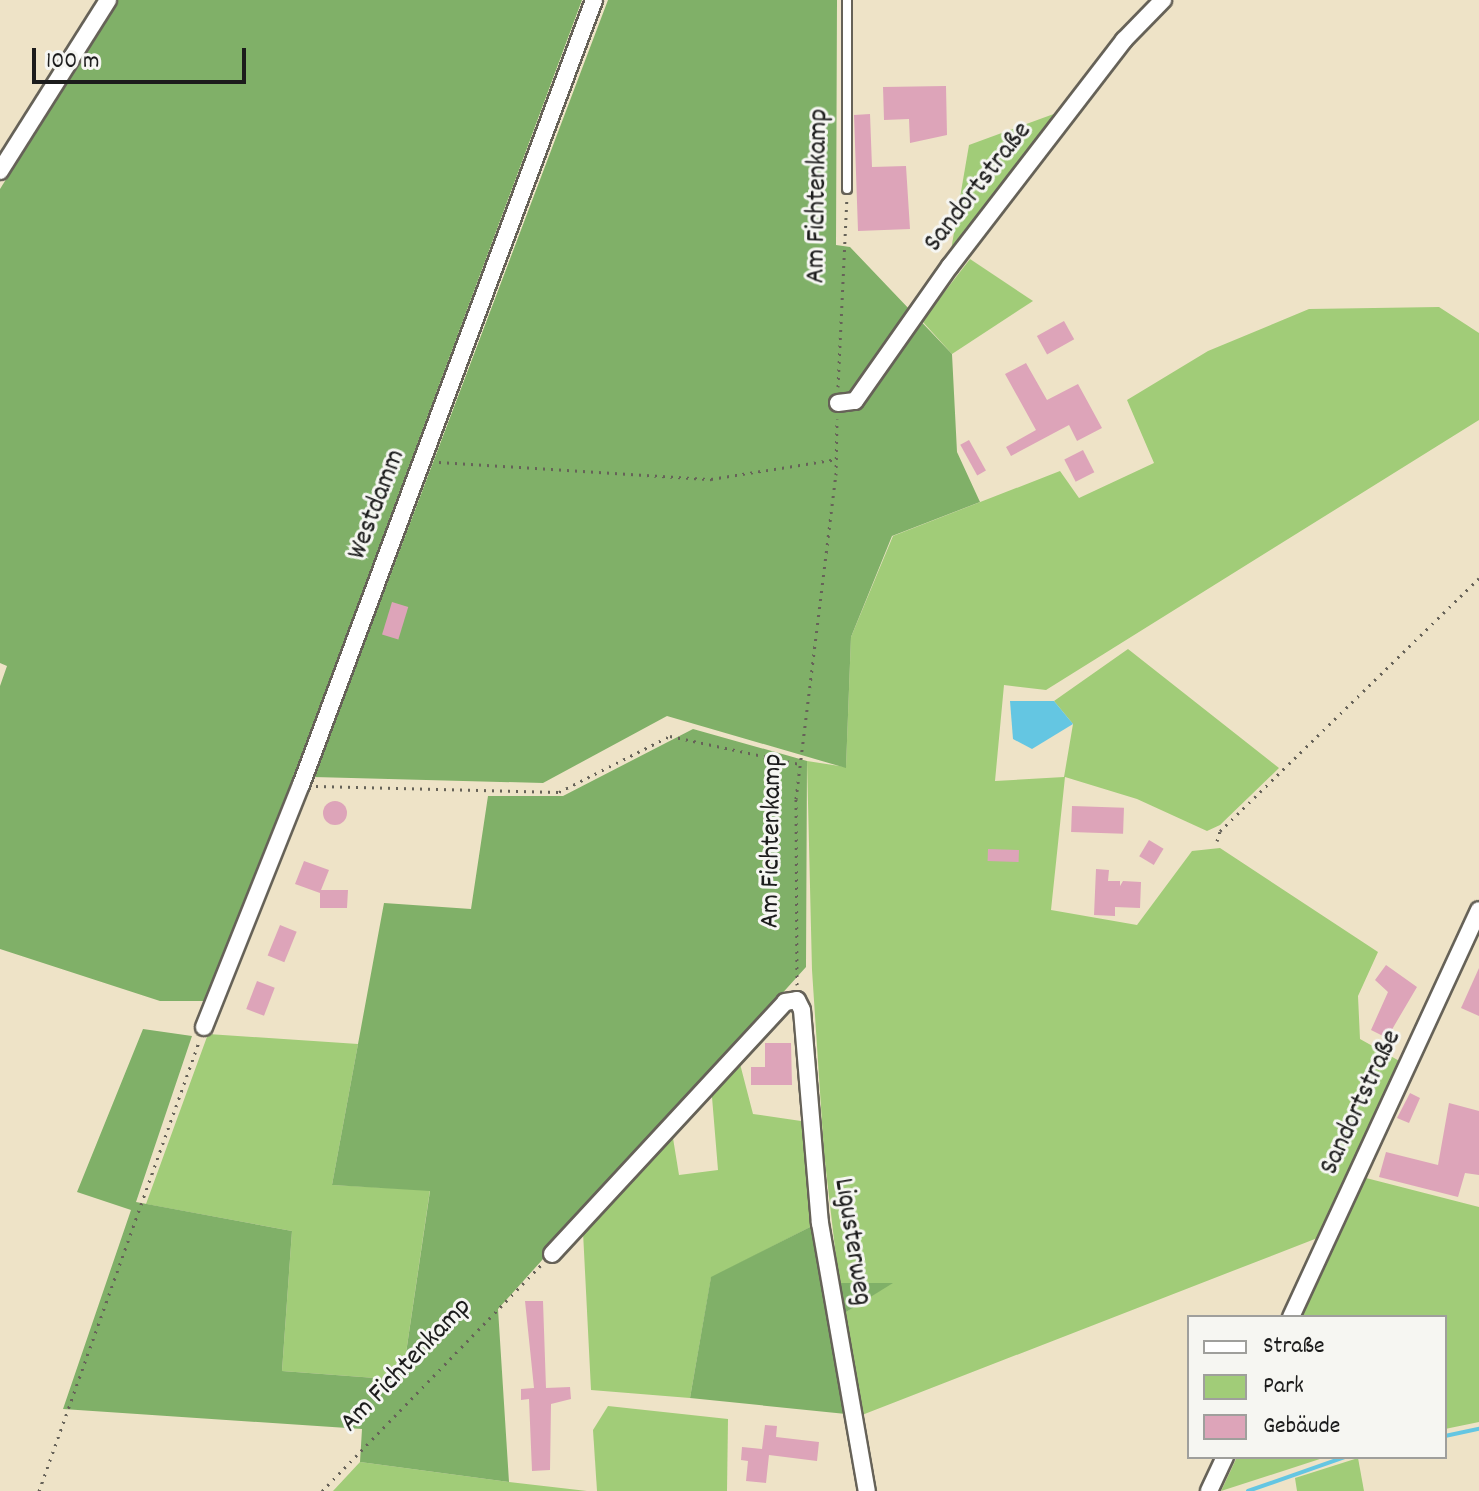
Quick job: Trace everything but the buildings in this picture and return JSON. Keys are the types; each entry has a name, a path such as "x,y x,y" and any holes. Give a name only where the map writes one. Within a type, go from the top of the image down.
{"street":[{"path":"0,171 108,0"},
{"name":"Westdamm","path":"204,1027 301,785 594,0"},
{"name":"Sandortstraße","path":"838,403 855,401 950,266 1124,40 1163,0"},
{"name":"Sandortstraße","path":"1292,1315 1479,910"},
{"path":"552,1254 785,1002 797,1000"},
{"name":"Ligusterweg","path":"797,1000 802,1010 820,1223 867,1491"},
{"path":"1209,1491 1224,1459"}],"lane":[{"name":"Am Fichtenkamp","path":"847,0 847,189"}],"path":[{"name":"Am Fichtenkamp","path":"797,1000 799,764 837,459 847,189"},
{"path":"422,460 711,479 837,459"},
{"path":"1217,841 1220,831 1479,578"},
{"path":"301,785 559,792 670,736 799,764"},
{"path":"39,1491 204,1027"},
{"name":"Am Fichtenkamp","path":"322,1491 552,1254"}],"green space":[{"path":"118,0 582,0 294,776 204,1001 160,1001 0,949 0,686 7,666 0,663 0,189"},
{"path":"608,0 837,0 836,245 850,247 952,354 957,452 980,502 892,536 851,637 846,768 667,716 543,783 314,777"},
{"path":"1062,111 950,256 969,145"},
{"path":"970,259 1033,301 952,354 922,321"},
{"path":"1439,307 1479,333 1479,420 1046,690 1004,685 995,781 1064,777 1073,724 1054,701 1128,649 1279,768 1220,825 1207,831 1137,799 1065,777 1051,910 1137,925 1192,851 1220,848 1378,952 1358,996 1360,1039 1403,1063 1320,1237 862,1415 843,1314 891,1283 839,1283 824,1153 812,970 807,761 846,767 851,637 893,536 1060,471 1079,498 1154,463 1127,400 1208,351 1309,309"},
{"path":"693,729 807,761 806,967 498,1309 509,1482 360,1462 362,1429 63,1409 131,1210 77,1192 143,1029 192,1036 136,1202 292,1231 282,1371 402,1380 430,1191 332,1185 384,903 471,909 488,796 563,796"},
{"path":"208,1034 358,1044 332,1185 430,1190 402,1380 282,1371 292,1231 146,1204"},
{"path":"739,1060 753,1114 801,1121 816,1224 711,1278 690,1398 591,1390 583,1232 672,1132 679,1175 718,1170 711,1085"},
{"path":"1366,1178 1479,1207 1479,1422 1447,1429 1447,1315 1302,1315"},
{"path":"816,1224 846,1414 690,1398 711,1277"},
{"path":"839,1283 893,1283 843,1314"},
{"path":"608,1406 728,1419 727,1491 597,1491 593,1430"},
{"path":"1236,1459 1320,1459 1221,1491"},
{"path":"1358,1459 1364,1491 1297,1491 1295,1478"},
{"path":"360,1462 509,1482 587,1491 333,1491"}],"water":[{"path":"1010,701 1054,701 1073,724 1032,749 1013,739"}],"waterway":[{"path":"1447,1436 1479,1429"},
{"path":"1248,1491 1339,1459"}]}
